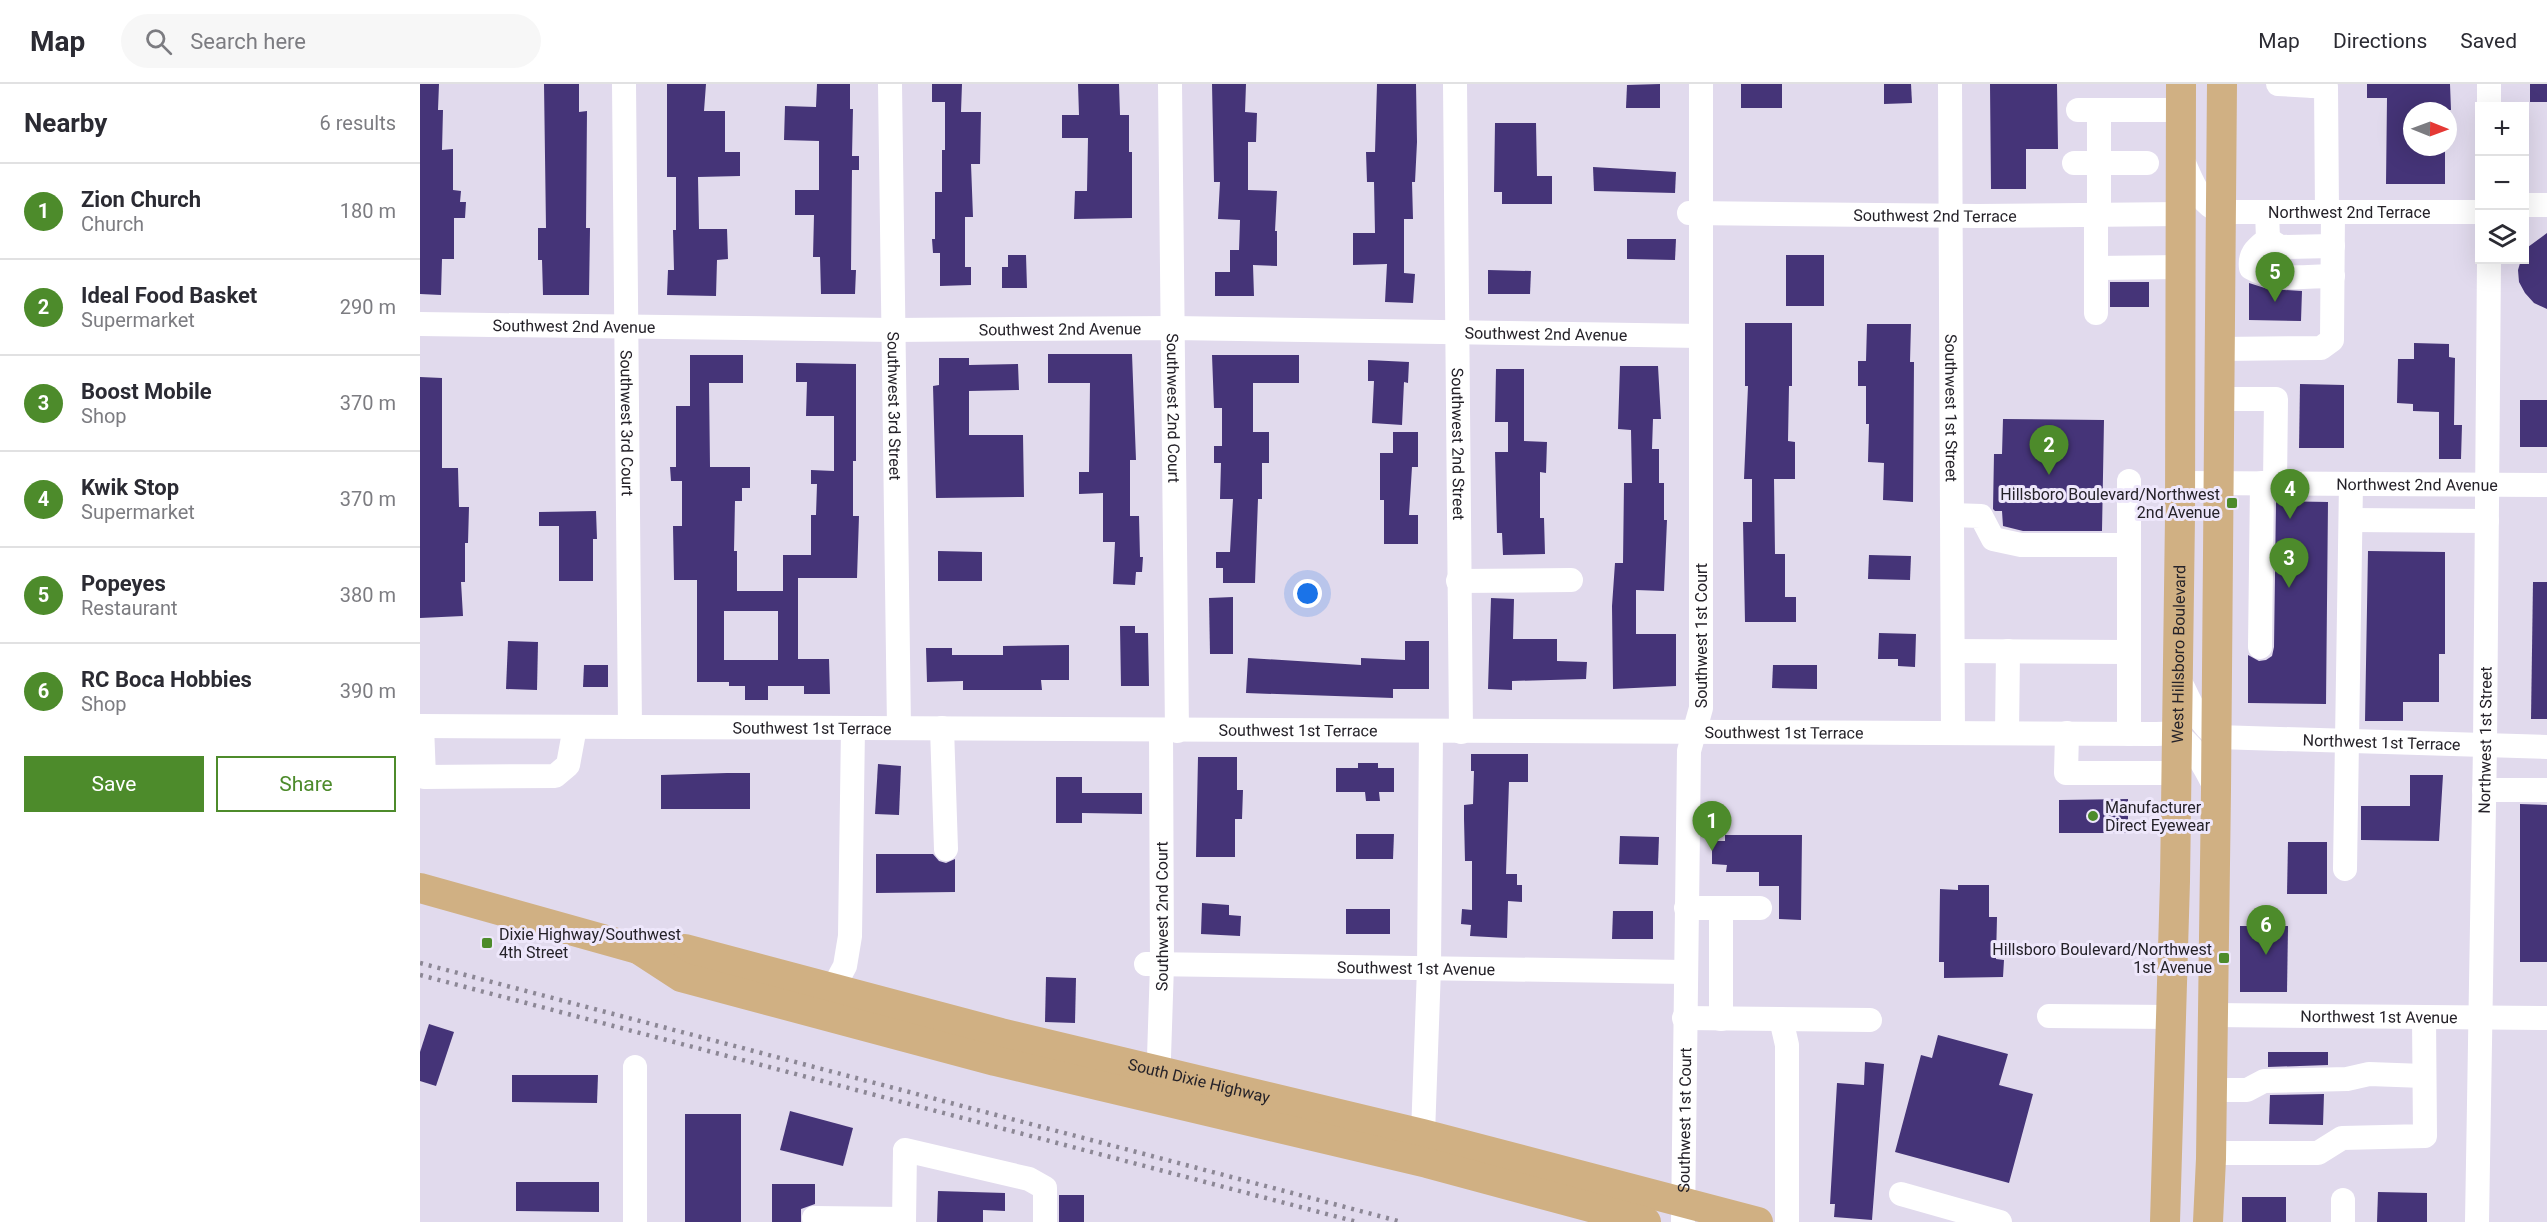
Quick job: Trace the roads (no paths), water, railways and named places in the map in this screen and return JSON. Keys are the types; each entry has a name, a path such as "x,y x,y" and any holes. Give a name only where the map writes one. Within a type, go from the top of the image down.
{"main road":[{"path":"2208,1222 2217,737 2222,84"},
{"name":"West Hillsboro Boulevard","path":"2165,1222 2171,1017 2180,483 2181,97"},
{"name":"South Dixie Highway","path":"420,888 638,949 684,949 1001,1033 1158,1086 1427,1163 1646,1222"},
{"name":"South Dixie Highway","path":"638,949 681,977 995,1060 1158,1086 1423,1134 1684,1212 1758,1222"}],"street":[{"name":"Southwest 3rd Court","path":"624,84 630,727"},
{"name":"Southwest 3rd Street","path":"890,84 899,728"},
{"name":"Southwest 2nd Court","path":"1158,1086 1154,964 1169,731 1173,328 1170,84"},
{"name":"Southwest 2nd Street","path":"1455,84 1461,732"},
{"name":"Southwest 1st Court","path":"1684,1212 1684,1018 1689,751 1701,708 1701,336 1695,213 1701,84"},
{"name":"Southwest 1st Street","path":"1950,84 1953,733"},
{"path":"2220,349 2321,348 2332,340 2333,246 2326,87 2278,84"},
{"path":"2489,84 2489,102"},
{"path":"2096,313 2099,163 2088,110 2181,97"},
{"path":"2181,157 2199,196 2210,208 2221,212"},
{"path":"2074,163 2147,163"},
{"path":"2529,205 2547,205"},
{"name":"Northwest 2nd Terrace","path":"2221,212 2475,212"},
{"path":"2267,212 2268,239"},
{"name":"Southwest 2nd Terrace","path":"1695,213 1950,216 2181,214"},
{"path":"2268,239 2280,247 2333,246"},
{"path":"2268,239 2255,250 2250,258 2251,268 2262,275 2333,276"},
{"name":"Northwest 1st Street","path":"2477,1222 2485,746 2489,264"},
{"path":"2096,268 2181,267"},
{"name":"Southwest 2nd Avenue","path":"420,324 893,330 1173,328 1701,336"},
{"path":"2220,399 2276,399 2260,647"},
{"path":"2129,481 2129,734"},
{"name":"Northwest 2nd Avenue","path":"2180,483 2547,485"},
{"path":"2345,869 2352,484"},
{"path":"1952,515 1981,516 1992,539 2021,545 2129,545"},
{"path":"2351,520 2487,521"},
{"path":"1458,581 1571,580"},
{"path":"1953,651 2129,652"},
{"path":"2007,733 2008,651"},
{"path":"2176,673 2196,713 2207,729 2217,737"},
{"path":"421,726 424,777 555,776 568,765 575,727"},
{"name":"Southwest 1st Terrace","path":"421,726 2176,735"},
{"path":"833,988 845,966 850,936 853,728"},
{"path":"942,728 946,849"},
{"path":"1423,1134 1429,968 1431,731"},
{"path":"2067,733 2066,773 2175,773"},
{"path":"2176,735 2186,742 2199,758 2216,790"},
{"name":"Northwest 1st Terrace","path":"2217,737 2547,747"},
{"path":"2484,790 2547,790"},
{"path":"1686,908 1760,908"},
{"path":"1721,908 1721,1019"},
{"name":"Southwest 1st Avenue","path":"1154,964 1685,972"},
{"name":"Northwest 1st Avenue","path":"2213,1015 2547,1018"},
{"path":"2049,1016 2171,1017"},
{"path":"2211,1153 2318,1153 2342,1138 2425,1136 2424,1017"},
{"path":"1684,1018 1870,1020"},
{"path":"1781,1019 1787,1045 1786,1222"},
{"path":"635,1067 635,1222"},
{"path":"2212,1090 2247,1090 2264,1081 2347,1079 2369,1074 2424,1076"},
{"path":"814,1218 904,1221 905,1150 1029,1179 1045,1188 1045,1222"},
{"path":"1901,1194 1966,1217 2000,1222"}],"railway":[{"path":"420,963 1402,1222"},
{"path":"420,975 1357,1222"}],"place":[{"name":"Popeyes","path":"2275,302"},
{"name":"Ideal Food Basket","path":"2049,475"},
{"name":"Hillsboro Boulevard/Northwest 2nd Avenue","path":"2232,503"},
{"name":"Kwik Stop","path":"2290,519"},
{"name":"Boost Mobile","path":"2289,588"},
{"name":"Manufacturer Direct Eyewear","path":"2093,816"},
{"name":"Zion Church","path":"1712,851"},
{"name":"Dixie Highway/Southwest 4th Street","path":"487,943"},
{"name":"RC Boca Hobbies","path":"2266,955"},
{"name":"Hillsboro Boulevard/Northwest 1st Avenue","path":"2224,958"}]}
